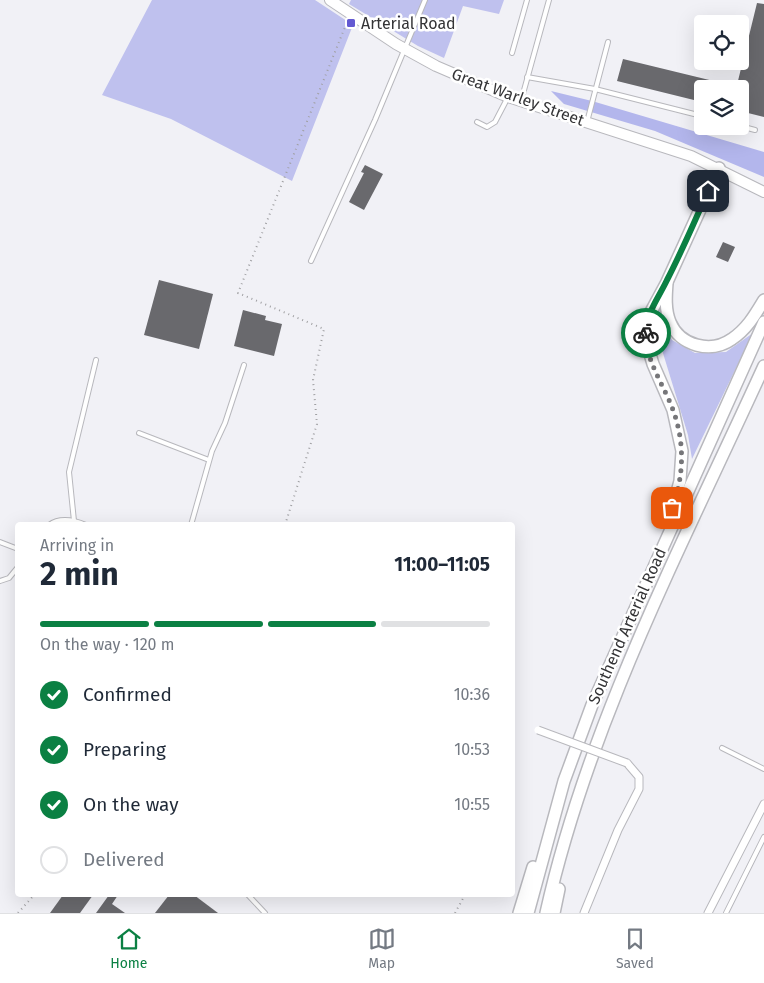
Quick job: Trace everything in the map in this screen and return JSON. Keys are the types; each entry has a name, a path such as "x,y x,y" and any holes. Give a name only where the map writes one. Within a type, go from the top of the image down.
{"highway":[{"path":"655,563 677,495 682,451 674,410 653,364 646,341 647,319 667,282 719,168"},
{"path":"667,282 665,300 670,322 677,334 697,346 709,347 731,341 745,330 764,300"},
{"name":"Southend Arterial Road","path":"528,913 551,823 592,705 764,322"},
{"name":"Southend Arterial Road","path":"546,913 576,802 600,733 626,668 764,366"},
{"path":"554,913 576,802"},
{"path":"519,913 526,886 551,823"}],"main road":[{"name":"Great Warley Street","path":"330,0 404,48 436,66 508,97 663,146 719,168 764,192"}],"street":[{"path":"538,730 627,763 640,777 639,788 618,830 584,913"},
{"path":"708,913 764,804"}],"lane":[{"path":"311,261 375,120 425,0"},
{"path":"512,53 527,0"},
{"path":"521,100 549,0"},
{"path":"586,123 608,42"},
{"path":"527,78 595,89 694,114"},
{"path":"477,122 487,127 495,122 508,97"},
{"path":"749,128 755,130"},
{"path":"74,521 69,472 96,360"},
{"path":"192,522 209,460 225,423 244,365"},
{"path":"139,433 209,460"},
{"path":"54,522 57,520 77,522"},
{"path":"0,542 15,548"},
{"path":"0,581 9,578 15,571"},
{"path":"722,748 764,770"},
{"path":"726,913 764,837"},
{"path":"250,897 265,913"}],"path":[{"path":"286,522 317,424 313,380 324,330 238,293 350,14"},
{"path":"18,913 32,897"},
{"path":"455,913 464,897"}],"shaded area":[{"path":"152,0 315,0 353,25 292,181 171,119 102,95"},
{"path":"351,0 504,0 499,14 463,6 444,58 418,46 349,4"},
{"path":"551,91 694,131 694,135 707,135 764,152 764,177 655,131 564,104"},
{"path":"660,306 664,327 672,340 695,353 726,352 753,333 692,459 688,435 655,327"}],"building":[{"path":"757,3 764,4 764,117 749,113 749,80 738,80 741,70 749,70 749,36"},
{"path":"623,59 709,80 694,80 694,100 617,81"},
{"path":"365,165 383,174 364,210 349,202 364,173 361,172"},
{"path":"723,242 735,247 728,262 716,257"},
{"path":"159,280 213,294 199,349 144,335"},
{"path":"243,310 266,316 265,320 282,324 274,356 234,346"},
{"path":"62,897 92,897 80,913 50,913"},
{"path":"108,897 117,897 112,904 125,913 96,913"},
{"path":"167,897 197,897 218,913 155,913"}],"way so far":[{"path":"646,333 646,341 653,364 674,410 682,451 680,480 672,508"}],"place":[{"name":"Arterial Road","path":"351,23"}],"route":[{"path":"646,333 647,319 651,308 667,282 708,191"}]}
